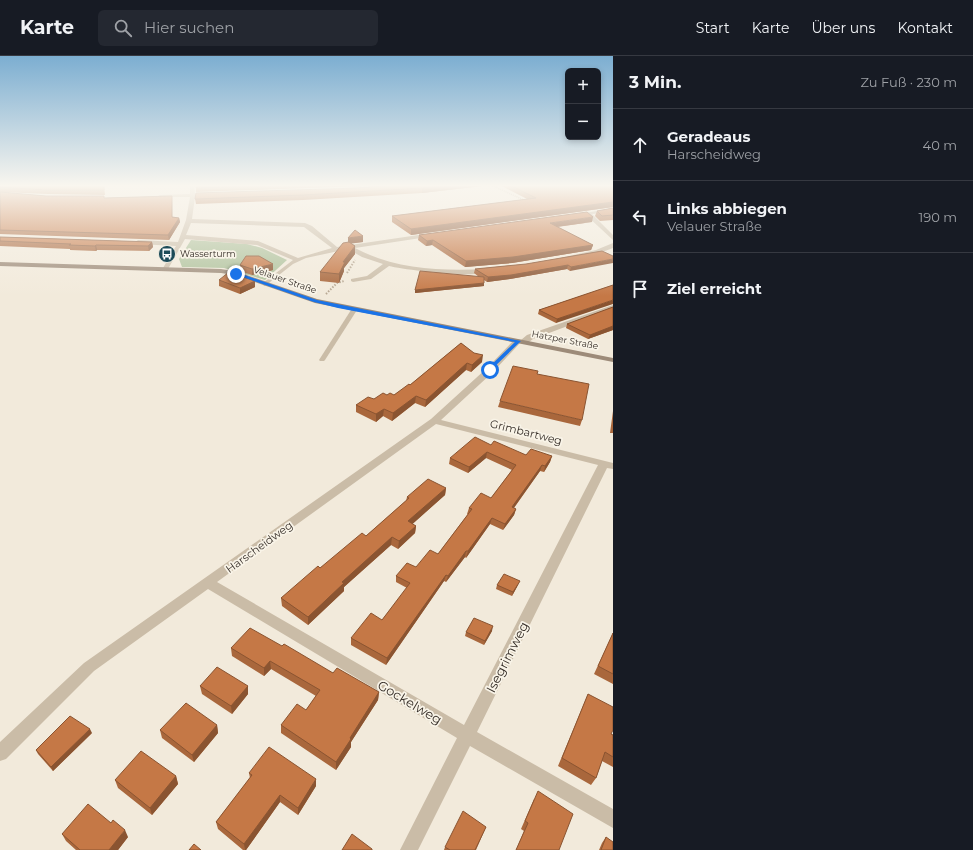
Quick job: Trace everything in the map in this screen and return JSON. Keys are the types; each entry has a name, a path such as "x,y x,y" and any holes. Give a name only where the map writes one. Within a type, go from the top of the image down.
{"main road":[{"name":"Velauer Straße","path":"0,264 225,271 315,301 354,310 518,341"},
{"name":"Hatzper Straße","path":"518,341 613,360"}],"street":[{"path":"166,268 184,237 189,222"},
{"path":"237,222 305,225 310,227 336,249"},
{"path":"598,222 613,238"},
{"path":"265,284 296,260 336,249 438,234"},
{"path":"184,237 258,243 296,260"},
{"path":"128,242 180,244"},
{"path":"558,258 600,251 607,249 613,244"},
{"path":"349,247 359,253 388,263 440,271 495,270"},
{"path":"354,280 365,280 372,278 388,263"},
{"name":"Harscheidweg","path":"0,753 89,667 434,421 490,370 518,341 613,307"},
{"name":"Grimbartweg","path":"434,421 609,465"},
{"name":"Isegrimweg","path":"409,850 609,465"},
{"name":"Gockelweg","path":"208,583 468,736 613,819"}],"lane":[{"path":"322,360 354,310"}],"path":[{"path":"354,280 347,274 356,258 352,256 359,253"},
{"path":"323,297 337,283 354,280"}],"green space":[{"path":"191,240 247,244 262,248 287,260 265,280 224,268 182,267 179,259"}],"building":[{"path":"0,222 176,222 168,235 0,230"},
{"path":"401,222 463,222 411,229"},
{"path":"514,222 557,222 550,223 593,245 513,257 466,261 433,240 427,241 419,235"},
{"path":"355,230 363,236 348,238"},
{"path":"0,237 152,242 148,246 95,246 0,241"},
{"path":"349,242 355,246 343,262 345,262 339,274 320,272 343,243"},
{"path":"602,251 613,256 613,259 571,267 568,265 511,275 488,277 475,269 526,264"},
{"path":"246,256 259,256 273,264 252,269 240,265"},
{"path":"420,271 484,277 484,283 415,290"},
{"path":"229,272 255,281 240,288 219,280"},
{"path":"613,285 613,300 557,319 539,310"},
{"path":"613,307 613,326 590,335 567,324"},
{"path":"461,343 474,353 483,355 472,365 467,363 426,400 416,396 393,413 384,409 376,414 356,405 368,397 374,399 383,393 387,395 390,393 394,395 409,384 410,385"},
{"path":"513,366 538,371 537,374 589,384 582,420 500,401"},
{"path":"475,437 491,445 494,441 526,455 531,449 552,456 545,466 542,465 512,507 516,509 505,524 492,518 448,576 446,575 387,658 351,638 371,613 382,620 410,583 396,576 407,563 416,567 430,550 438,554 472,509 469,508 481,493 491,498 516,465 487,452 469,467 450,458"},
{"path":"428,479 446,488 408,521 416,526 399,541 392,537 342,582 344,583 308,617 281,598 318,566 320,568 362,533 366,536"},
{"path":"504,574 520,581 513,592 497,585"},
{"path":"474,618 493,626 485,641 466,632"},
{"path":"250,628 282,646 284,644 333,673 337,668 379,692 336,762 281,725 297,704 306,710 320,690 270,661 264,668 231,648"},
{"path":"613,633 613,674 598,666"},
{"path":"217,667 248,686 231,706 200,686"},
{"path":"588,694 613,707 613,730 611,734 613,735 613,757 605,752 596,778 562,758"},
{"path":"186,703 217,725 192,755 160,730"},
{"path":"70,716 90,729 51,767 36,750"},
{"path":"269,747 316,779 298,808 280,795 244,844 216,822 252,775 249,773"},
{"path":"141,751 176,776 150,808 115,780"},
{"path":"538,791 573,814 559,850 516,850 528,823 525,821"},
{"path":"88,804 111,823 113,820 125,830 109,850 80,850 62,834"},
{"path":"463,811 486,827 475,850 450,850 445,847"},
{"path":"352,834 372,849 372,850 342,850"},
{"path":"606,837 613,842 613,850 601,850"},
{"path":"194,844 201,850 189,850"}],"place":[{"name":"Wasserturm","path":"167,254"}],"route":[{"path":"236,274 315,301 518,341 490,370"}]}
